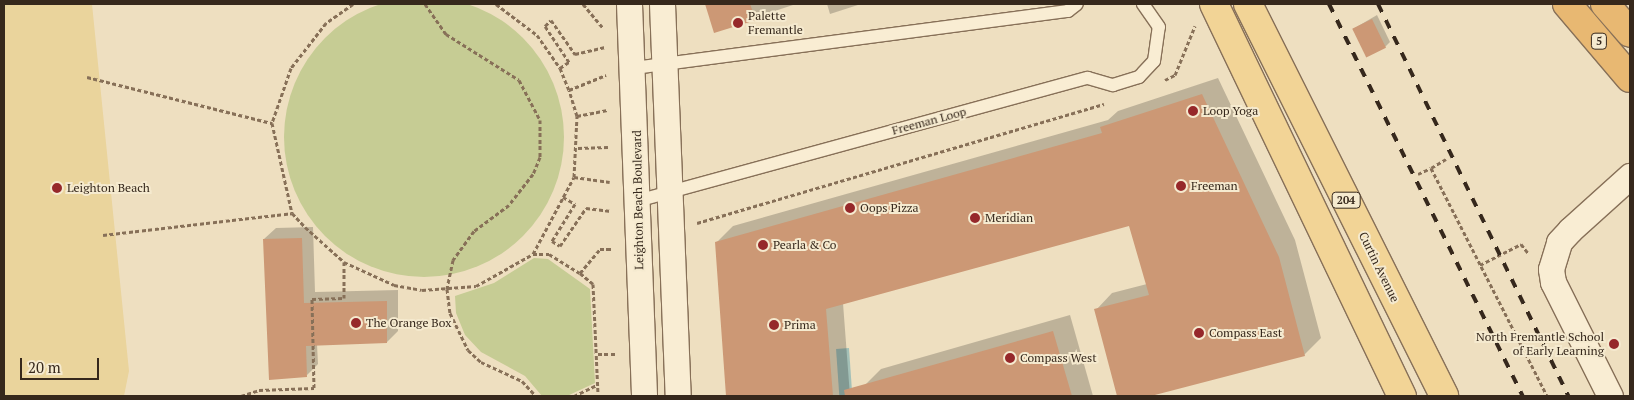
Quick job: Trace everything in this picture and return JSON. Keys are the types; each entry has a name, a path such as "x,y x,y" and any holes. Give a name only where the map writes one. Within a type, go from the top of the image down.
{"highway":[{"name":"5","path":"1567,4 1630,78"},
{"name":"5","path":"1606,4 1630,33"}],"main road":[{"name":"204","path":"1214,4 1402,396"},
{"name":"Curtin Avenue","path":"1248,4 1444,396"}],"street":[{"name":"Leighton Beach Boulevard","path":"629,4 634,68 630,207 639,253 644,396"},
{"path":"662,4 678,396"},
{"path":"1610,396 1553,282 1552,269 1560,242 1570,230 1630,176"}],"lane":[{"path":"634,68 1068,11 1077,4"},
{"name":"Freeman Loop","path":"630,207 669,192 1088,78 1113,85 1139,77 1154,60 1159,27 1144,4"}],"path":[{"path":"353,4 326,23 291,68 272,123 292,213 344,262 394,285 447,289 476,286 533,254 549,254 580,273 593,284 598,396"},
{"path":"425,4 446,34 519,80 534,101 542,139 534,174 509,205 474,231 453,260 447,289 450,313 468,350 481,362 522,381 536,396"},
{"path":"496,4 537,35 560,68 577,116 578,148 574,177 533,254"},
{"path":"560,68 569,62 546,26 551,20 575,54 605,46"},
{"path":"569,90 609,74"},
{"path":"87,77 272,123"},
{"path":"577,116 607,110"},
{"path":"578,148 610,147"},
{"path":"1418,174 1446,159"},
{"path":"1432,168 1548,396"},
{"path":"574,177 607,182"},
{"path":"563,197 575,204 552,241 560,246 586,208 630,207"},
{"path":"103,235 292,213"},
{"path":"672,251 683,249 697,224"},
{"path":"1480,265 1521,244"},
{"path":"580,273 600,249 639,253"},
{"path":"241,396 259,390 314,388 312,299 344,298 344,262"},
{"path":"574,396 598,385"}],"green space":[{"path":"424,-3 451,0 478,8 502,21 523,38 540,59 553,83 561,110 564,137 561,164 553,191 540,215 523,236 502,253 478,266 451,274 424,277 397,274 370,266 346,253 325,236 308,215 295,191 287,164 284,137 287,110 295,83 308,59 325,38 346,21 370,8 397,0"},
{"path":"534,258 548,259 590,289 595,383 567,396 542,396 525,376 481,352 465,335 456,313 455,296 494,283"}],"sand":[{"name":"Leighton Beach","path":"4,4 92,4 129,371 124,396 4,396"}],"water":[{"path":"849,348 852,396 839,396 836,349"}],"building":[{"path":"705,4 750,4 756,20 714,33"},
{"path":"1372,19 1386,48 1366,57 1352,29"},
{"path":"1202,94 1279,257 1305,356 1151,396 1117,396 1094,309 1149,295 1129,226 826,309 833,396 726,396 715,242 1102,133 1100,127"},
{"path":"302,238 304,303 387,301 387,343 306,346 307,377 269,380 263,239"},
{"name":"Compass West","path":"1053,331 1072,396 845,396 844,390"}],"railway":[{"path":"1329,4 1523,396"},
{"path":"1378,4 1568,396"}],"place":[{"name":"Palette Fremantle","path":"738,23"},
{"name":"Loop Yoga","path":"1193,111"},
{"name":"Freeman","path":"1181,186"},
{"name":"Leighton Beach","path":"57,188"},
{"name":"Oops Pizza","path":"850,208"},
{"name":"Meridian","path":"975,218"},
{"name":"Pearla & Co","path":"763,245"},
{"name":"The Orange Box","path":"356,323"},
{"name":"Prima","path":"774,325"},
{"name":"Compass East","path":"1199,333"},
{"name":"North Fremantle School of Early Learning","path":"1614,344"},
{"name":"Compass West","path":"1010,358"}]}
